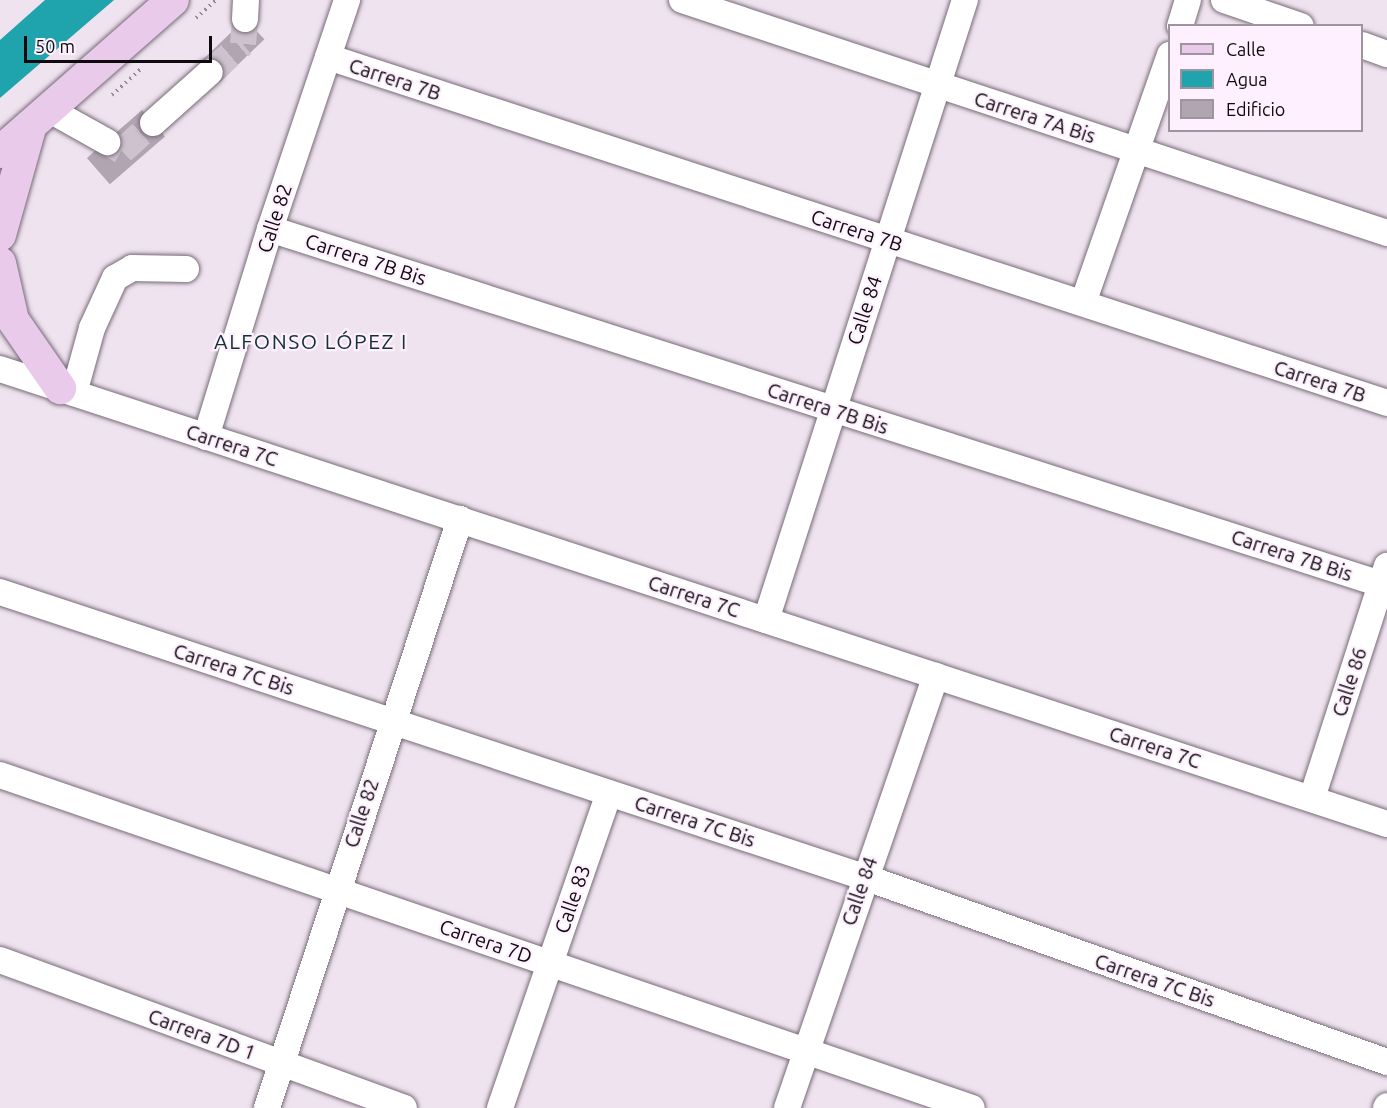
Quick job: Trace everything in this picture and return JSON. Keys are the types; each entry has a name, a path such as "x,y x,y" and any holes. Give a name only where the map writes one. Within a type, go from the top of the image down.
{"main road":[{"path":"0,152 173,0"},
{"path":"0,235 40,117"},
{"path":"0,263 13,320 67,391"}],"street":[{"name":"Calle 82","path":"206,436 270,229 347,0"},
{"name":"Carrera 7A Bis","path":"682,0 1387,234"},
{"name":"Calle 84","path":"766,620 965,0"},
{"path":"1180,24 1188,0"},
{"path":"1224,0 1295,24"},
{"path":"1363,45 1387,54"},
{"name":"Carrera 7B","path":"328,57 1387,403"},
{"path":"1083,303 1168,61"},
{"path":"153,123 210,72"},
{"path":"40,117 107,142"},
{"name":"Carrera 7B Bis","path":"270,229 832,409 1385,579"},
{"path":"67,391 115,278 132,268 186,269"},
{"name":"Carrera 7C","path":"0,369 1387,824"},
{"name":"Calle 82","path":"267,1108 391,721 460,519"},
{"name":"Calle 86","path":"1312,798 1385,579"},
{"name":"Carrera 7C Bis","path":"0,592 864,877 1387,1062"},
{"name":"Calle 84","path":"788,1108 864,877 936,676"},
{"name":"Carrera 7D","path":"0,775 972,1108"},
{"name":"Calle 83","path":"500,1108 609,793"},
{"name":"Carrera 7D 1","path":"0,960 404,1108"}],"water":[{"path":"45,0 114,0 0,98 0,40"}],"building":[{"path":"245,19 264,39 220,82 200,62"},
{"path":"142,110 165,136 110,184 87,158"}],"tunnel":[{"path":"210,72 243,44 245,19"},
{"path":"107,142 122,151 153,123"}],"district":[{"name":"ALFONSO LÓPEZ I","path":"311,341"}]}
